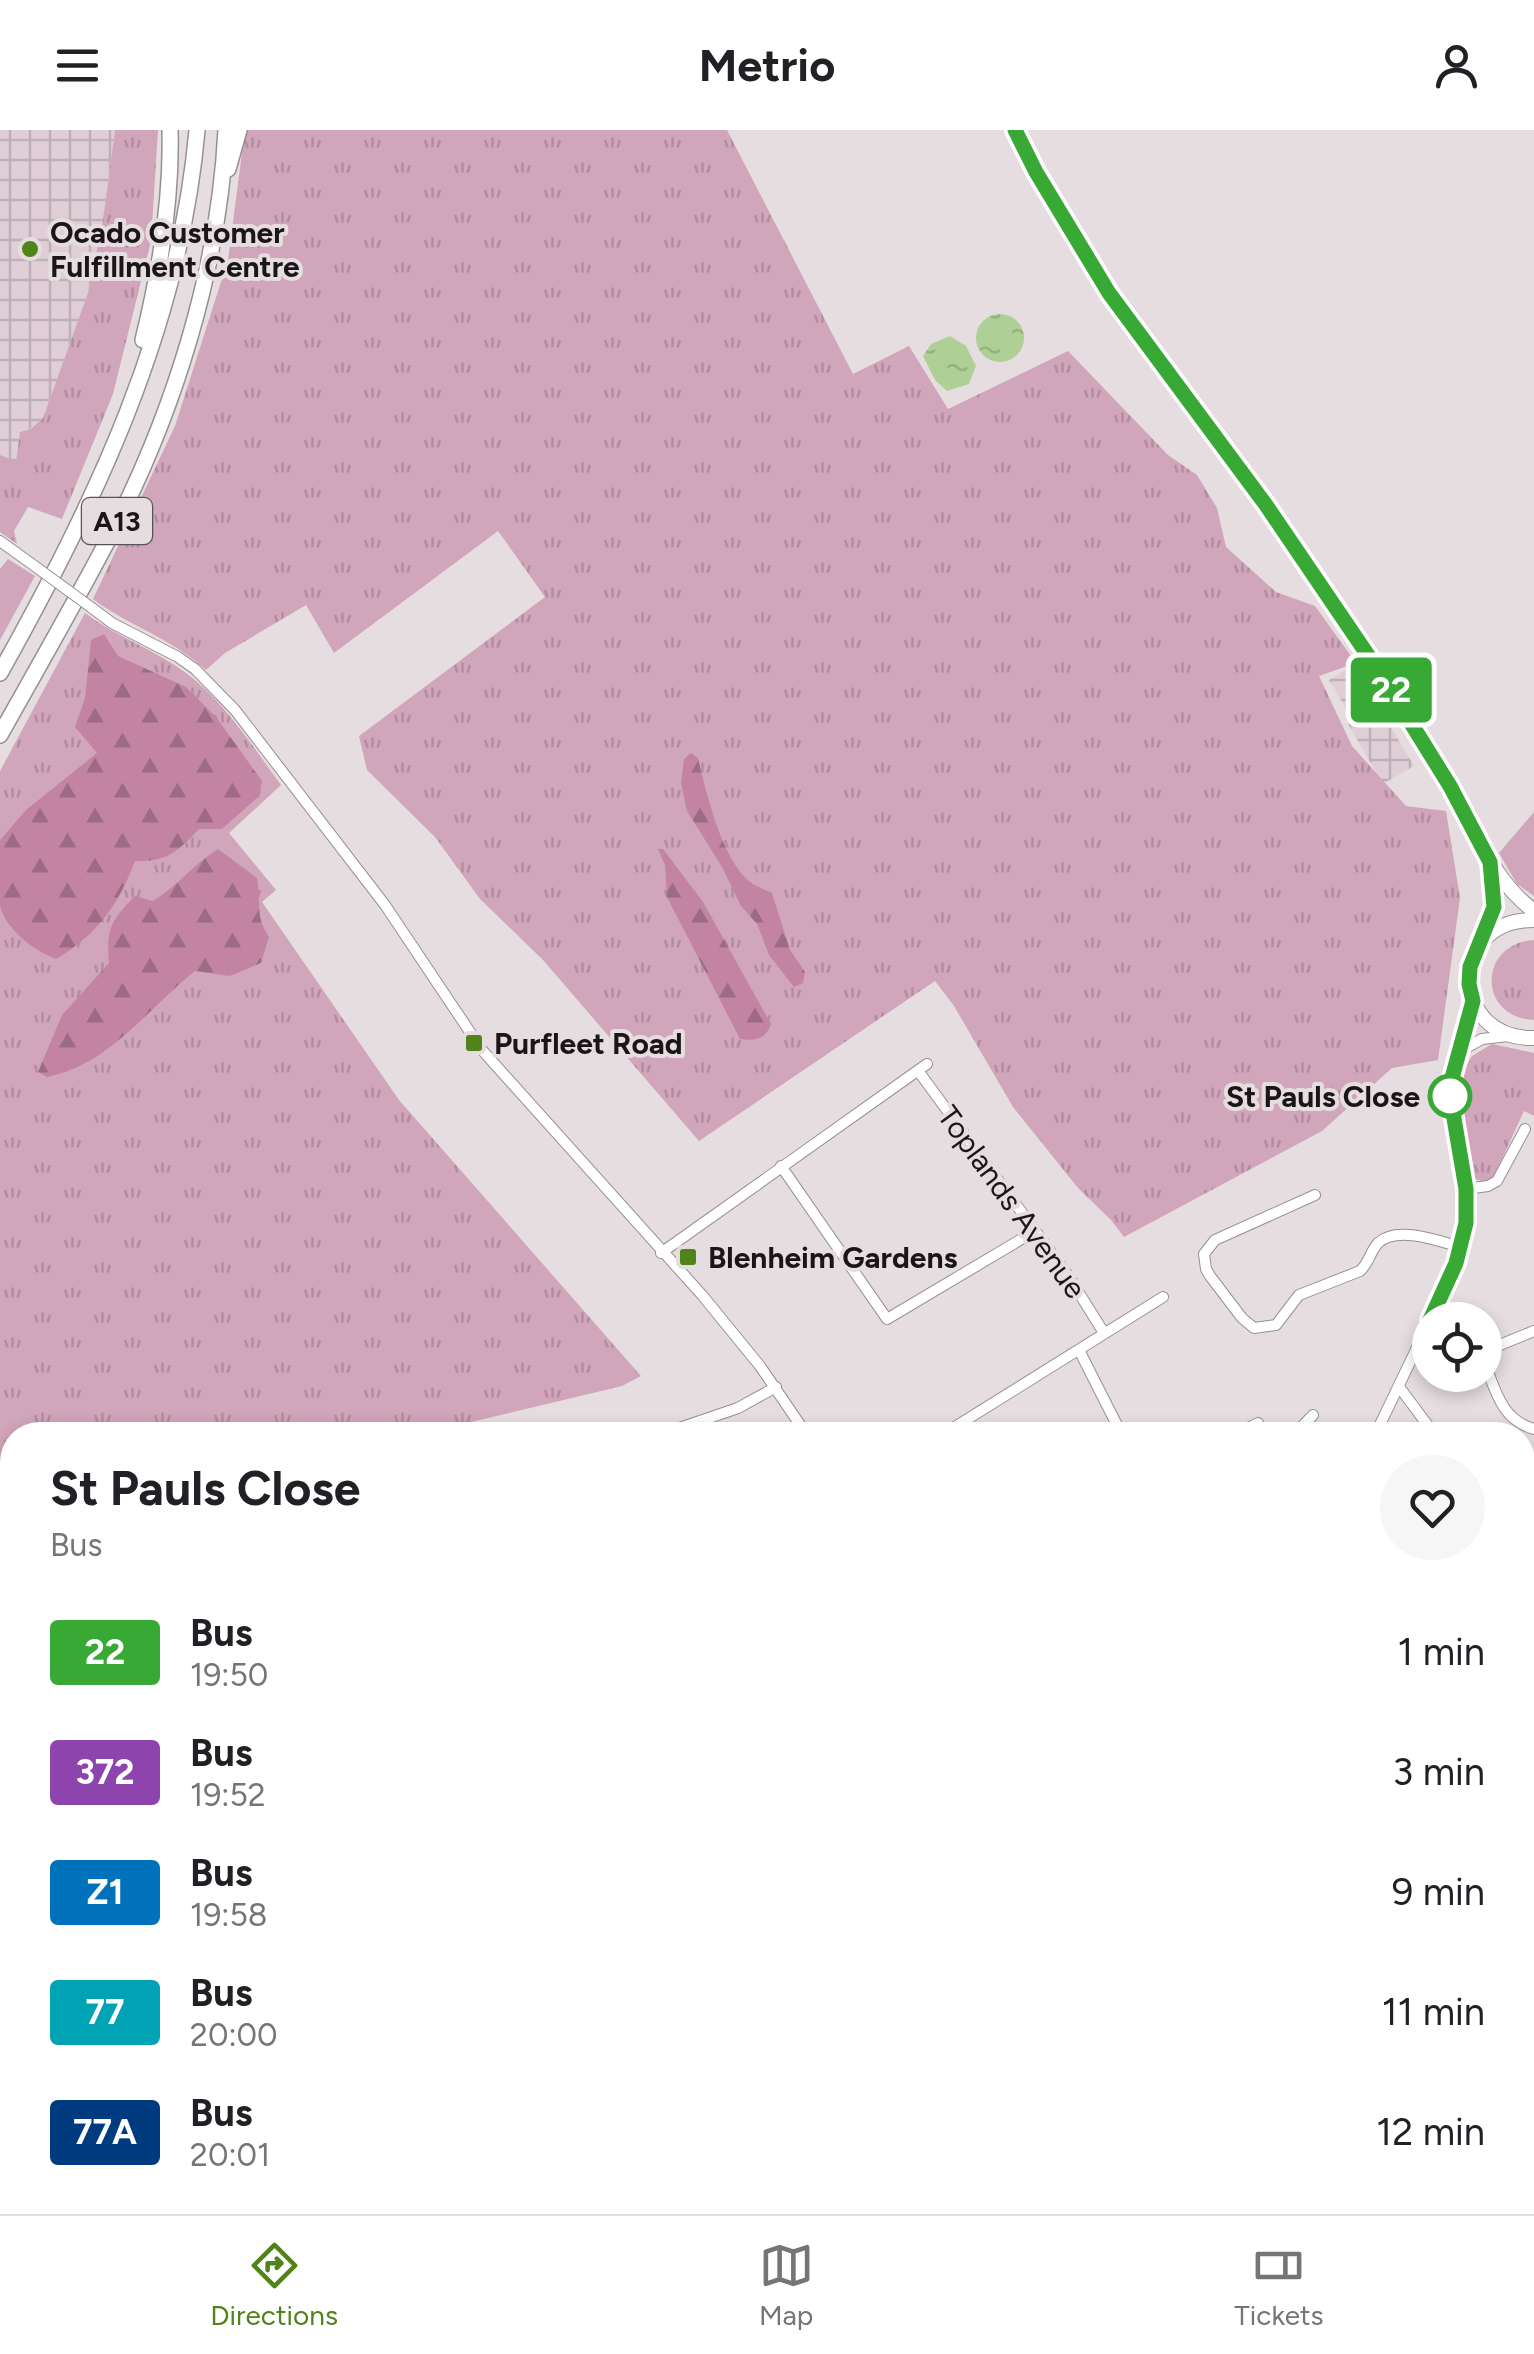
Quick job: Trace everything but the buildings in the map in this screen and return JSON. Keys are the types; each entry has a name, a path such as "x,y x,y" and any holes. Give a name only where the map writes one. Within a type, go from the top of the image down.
{"highway":[{"path":"142,373 140,348 157,285 166,227 170,130"},
{"name":"A13","path":"0,673 60,566 142,373 177,262 196,130"},
{"name":"A13","path":"0,736 112,533 176,377 202,292 223,184 226,130"},
{"path":"223,184 239,130"}],"main road":[{"path":"1015,130 1109,293 1266,505 1378,670 1450,786 1490,862 1512,894 1534,911"},
{"path":"1490,862 1495,895 1470,967 1473,1001 1491,1026 1509,1036 1533,1039"},
{"path":"1482,941 1512,922 1534,920"}],"street":[{"path":"0,540 112,623 195,669 235,710 386,904 482,1050 702,1294 776,1387 798,1422"},
{"path":"1441,1302 1466,1223 1466,1189 1449,1089 1473,1001"},
{"path":"1462,1050 1482,1039 1509,1036"},
{"name":"Toplands Avenue","path":"781,1166 923,1068 1104,1334"},
{"path":"1466,1189 1488,1186 1498,1180 1525,1129"},
{"path":"661,1253 781,1166 887,1319 1034,1231"},
{"path":"1314,1195 1215,1240 1204,1254 1210,1276 1254,1328 1276,1325 1292,1301 1307,1290 1360,1271 1367,1266 1377,1244 1388,1238 1407,1236 1460,1247"},
{"path":"963,1422 1163,1297"},
{"path":"1502,1344 1534,1331"},
{"path":"1079,1350 1115,1422"},
{"path":"1383,1422 1412,1364"},
{"path":"697,1422 738,1408 776,1387"},
{"path":"1400,1388 1425,1422"},
{"path":"1498,1392 1515,1422"},
{"path":"1307,1422 1314,1415"}],"shaded area":[{"path":"0,130 115,130 88,293 43,418 31,429 20,432 16,462 0,455"},
{"path":"1354,665 1414,766 1383,784 1348,724 1353,720 1329,680"}],"green space":[{"path":"115,130 158,130 151,241 113,394 62,519 28,507 14,531 17,544 0,532 0,455 16,461 20,432 31,429 43,418 88,293"},
{"path":"245,130 727,130 853,374 909,346 948,409 1068,351 1168,455 1197,475 1217,508 1226,547 1276,592 1315,606 1356,663 1319,676 1352,746 1406,806 1446,811 1460,898 1438,1060 1392,1068 1322,1131 1124,1237 1078,1188 1013,1107 935,981 699,1141 543,960 480,899 435,837 367,770 359,736 545,597 498,531 334,653 306,605 225,653 206,670 93,599 175,426 228,260"},
{"path":"8,559 35,576 0,640 0,569"},
{"path":"85,613 200,684 249,740 281,785 229,833 276,890 262,902 399,1100 641,1376 622,1386 471,1422 0,1422 0,771"},
{"path":"104,634 118,656 186,687 216,717 262,781 259,796 222,829 199,829 172,854 135,861 105,917 83,940 56,959 22,938 3,914 0,840 26,810 97,753 75,727 85,698 91,640"},
{"path":"691,753 698,758 716,824 731,858 750,882 772,893 790,950 805,972 803,983 794,987 769,955 757,924 741,906 687,811 681,783 684,759"},
{"path":"1534,812 1534,896 1517,884 1499,853"},
{"path":"218,849 257,878 260,915 269,937 261,963 230,976 195,971 90,1061 47,1077 38,1072 62,1015 109,963 108,942 120,912 135,896 153,901"},
{"path":"658,849 663,849 703,902 771,1024 759,1038 740,1039 667,897 665,865"},
{"path":"1534,940 1534,1020 1516,1016 1502,1007 1494,995 1492,981 1502,954 1515,945"},
{"path":"1492,1044 1534,1053 1534,1116 1524,1111 1493,1178 1486,1182 1474,1179 1458,1078 1472,1056"}],"water":[{"path":"1000,314 1017,321 1024,338 1017,355 1000,362 983,355 976,338 983,321"},
{"path":"950,336 966,346 976,366 969,384 947,391 935,380 923,356 931,344"}],"bus line":[{"name":"22","path":"1015,130 1109,293 1325,588 1450,786 1490,862 1494,907 1470,967 1473,1001 1449,1089 1466,1189 1466,1223 1456,1263 1439,1302"}],"place":[{"name":"Ocado Customer Fulfillment Centre","path":"30,249"},
{"name":"Purfleet Road","path":"474,1043"},
{"name":"St Pauls Close","path":"1450,1096"},
{"name":"Blenheim Gardens","path":"688,1257"}]}
